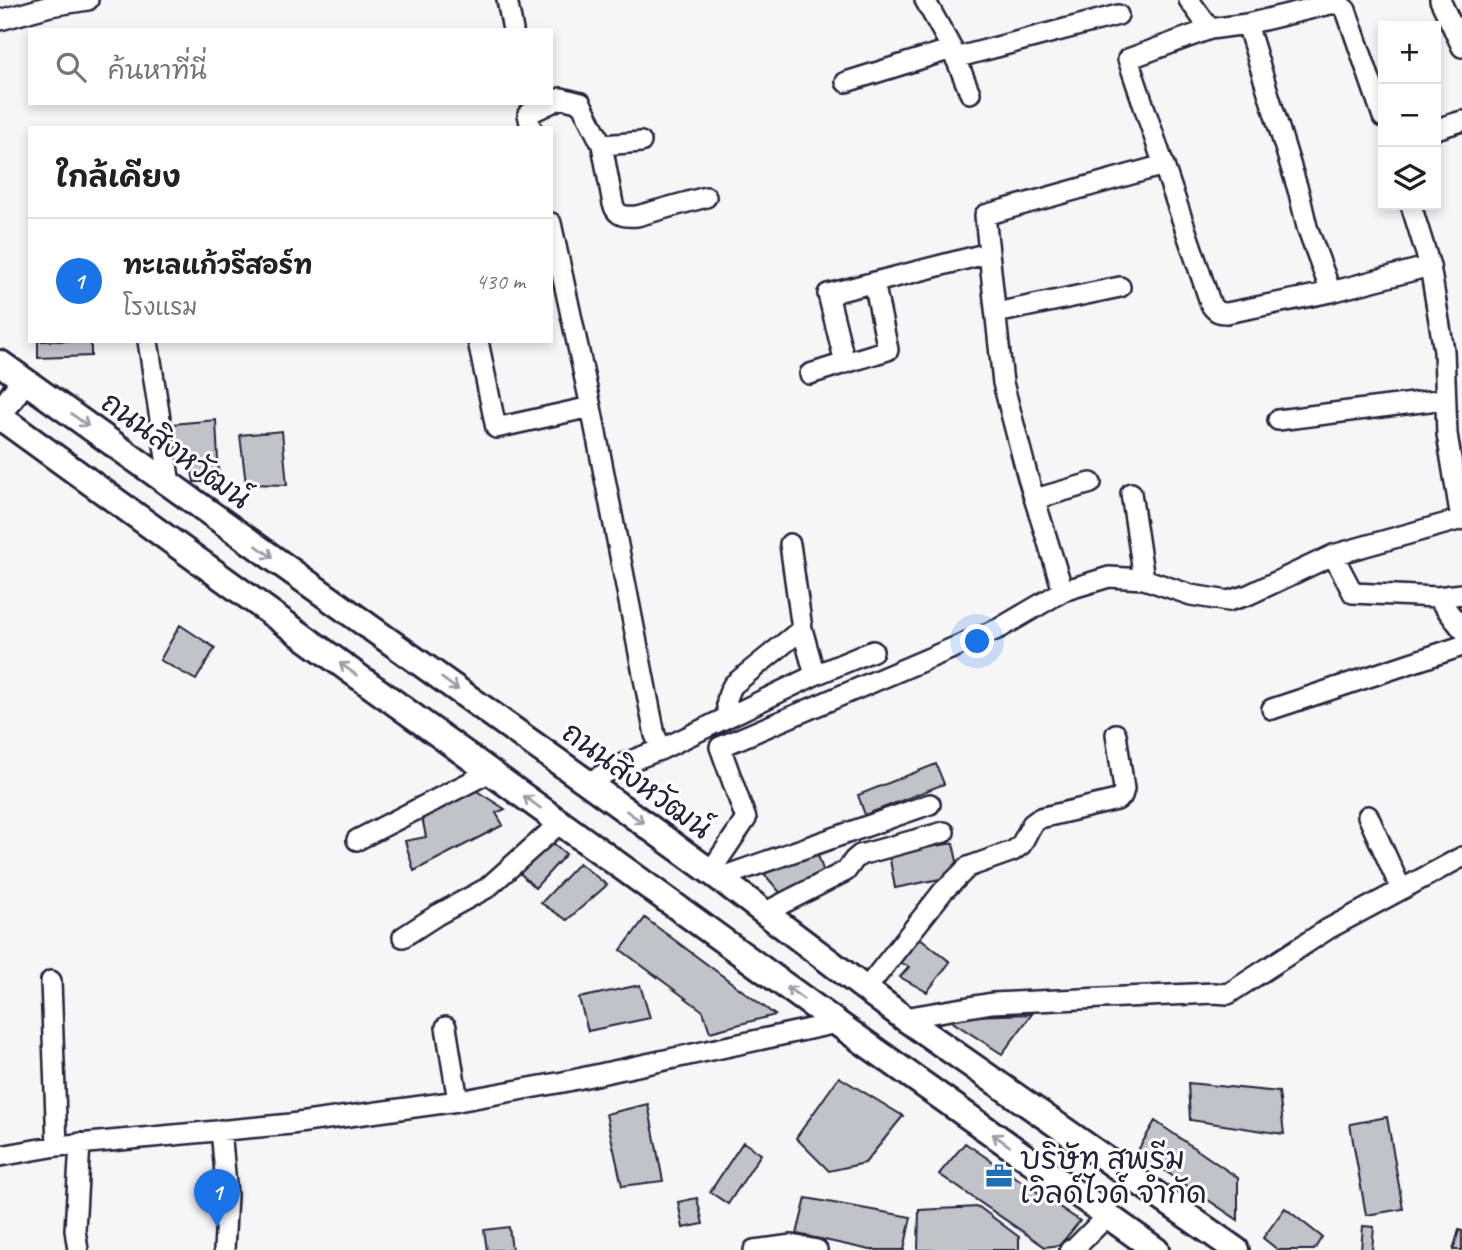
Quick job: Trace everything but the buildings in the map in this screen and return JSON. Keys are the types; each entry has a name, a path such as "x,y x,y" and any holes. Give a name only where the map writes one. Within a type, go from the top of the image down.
{"main road":[{"name":"ถนนสิงหวัฒน์","path":"0,363 588,783 904,1018 1236,1250"},
{"path":"24,380 0,416 836,1023 1156,1250"}],"street":[{"path":"0,20 50,6 88,0"},
{"path":"508,0 513,28"},
{"path":"925,0 954,54 970,93"},
{"path":"1189,0 1210,29"},
{"path":"1440,0 1462,47"},
{"path":"1378,103 1346,10 1339,4 1247,24 1210,29 1128,59 1215,310 1227,313 1331,292 1430,266"},
{"path":"846,82 1118,15"},
{"path":"1247,24 1307,227 1331,292"},
{"path":"553,102 561,99 581,103 602,145 613,204 619,214 637,216 706,197"},
{"path":"528,115 547,105"},
{"path":"1441,127 1462,121"},
{"path":"602,145 641,142"},
{"path":"1063,591 1003,383 985,215 1164,165"},
{"path":"714,875 746,819 720,747 1000,628 1063,591 1109,577 1144,579 1191,595 1228,601 1248,595 1332,555 1462,519 1447,434 1444,351 1430,266 1413,210"},
{"path":"553,232 591,407 655,735 662,750"},
{"path":"845,363 828,294 989,253"},
{"path":"810,374 888,350 874,282"},
{"path":"996,313 1120,287"},
{"path":"148,343 170,484"},
{"path":"478,343 496,428 591,407"},
{"path":"1279,420 1446,399"},
{"path":"1035,499 1091,483"},
{"path":"1130,493 1144,579"},
{"path":"790,544 802,629 815,675"},
{"path":"1332,555 1353,593 1437,597 1462,594"},
{"path":"1437,597 1462,629"},
{"path":"728,717 727,695 733,685 802,629"},
{"path":"1272,709 1462,646"},
{"path":"588,783 620,765 662,750 815,675 873,651"},
{"path":"866,989 944,890 968,867 1013,851 1021,845 1032,824 1040,818 1117,800 1122,796 1124,789 1116,734"},
{"path":"357,840 490,772"},
{"path":"714,875 930,804"},
{"path":"1368,816 1401,889"},
{"path":"403,937 486,888 560,823"},
{"path":"764,913 846,872 860,855 944,832"},
{"path":"904,1018 992,1003 1228,994 1328,929 1462,856"},
{"path":"51,981 57,1146"},
{"path":"0,1156 80,1143 292,1124 458,1101 563,1083 836,1023"},
{"path":"446,1027 458,1101"},
{"path":"221,1130 227,1195 224,1250"},
{"path":"78,1250 75,1230 80,1143"},
{"path":"1070,1250 1107,1216"},
{"path":"754,1250 792,1245 817,1250"}],"place":[{"name":"บริษัท สุพรีม เวิลด์ไวด์ จำกัด","path":"999,1176"},
{"name":"ทะเลแก้วรีสอร์ท","path":"217,1227"}]}
